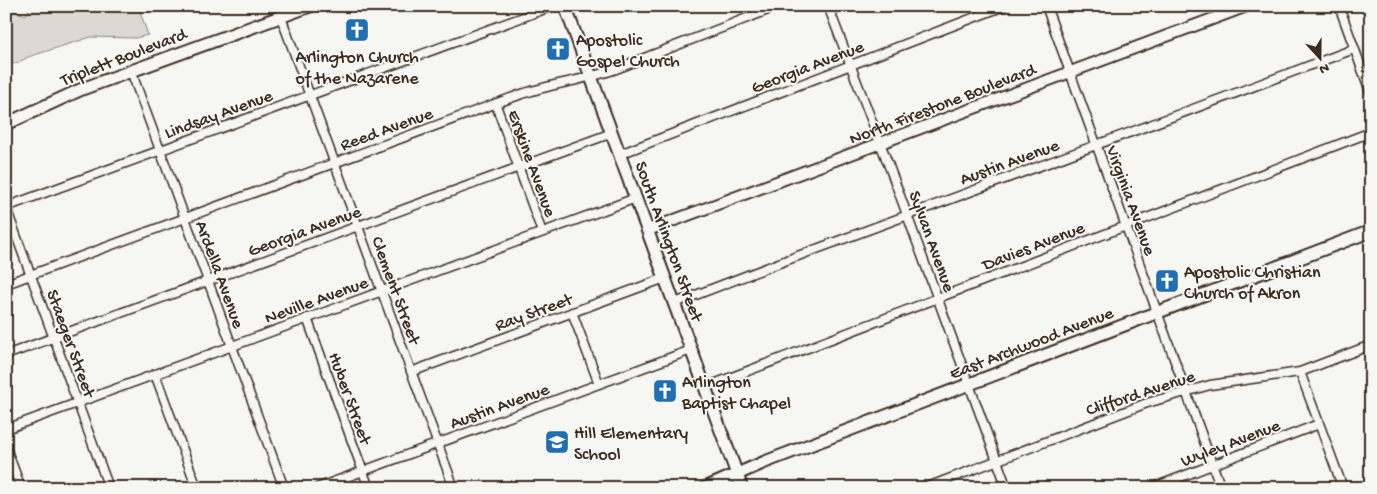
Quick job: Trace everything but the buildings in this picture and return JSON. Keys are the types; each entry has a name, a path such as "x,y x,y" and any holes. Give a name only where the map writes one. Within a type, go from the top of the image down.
{"main road":[{"name":"Triplett Boulevard","path":"6,124 49,103 131,71 310,6"},
{"name":"South Arlington Street","path":"565,6 742,488"},
{"name":"East Archwood Avenue","path":"706,488 737,474 1371,231"}],"street":[{"name":"Lindsay Avenue","path":"6,207 553,6"},
{"name":"Reed Avenue","path":"6,284 543,87 591,78 778,6"},
{"name":"Sylvan Avenue","path":"828,6 852,65 1006,488"},
{"name":"Georgia Avenue","path":"620,154 1004,6"},
{"name":"Virginia Avenue","path":"1046,6 1221,488"},
{"name":"North Firestone Boulevard","path":"648,230 1247,6"},
{"path":"1339,6 1371,94"},
{"name":"Clement Street","path":"281,17 454,488"},
{"name":"Austin Avenue","path":"674,304 907,215 1354,49"},
{"name":"Ardella Avenue","path":"131,71 284,488"},
{"name":"Erskine Avenue","path":"496,105 542,232"},
{"name":"Davies Avenue","path":"706,387 1371,132"},
{"name":"Georgia Avenue","path":"6,355 612,133"},
{"name":"Neville Avenue","path":"6,428 636,198"},
{"name":"Staeger Street","path":"6,207 109,488"},
{"name":"Ray Street","path":"411,372 665,278"},
{"path":"572,312 598,384"},
{"name":"Huber Street","path":"307,318 369,488"},
{"name":"Clifford Avenue","path":"924,488 1147,403 1220,383 1300,372 1371,345"},
{"name":"Austin Avenue","path":"317,488 691,350"},
{"path":"1300,372 1342,488"},
{"path":"155,374 198,488"},
{"name":"Wyley Avenue","path":"1152,488 1319,424"},
{"path":"6,448 21,488"}],"shaded area":[{"path":"6,6 13,11 26,15 31,6 138,6 148,35 135,38 91,37 28,57 17,63 6,64"}],"place":[{"name":"Arlington Church of the Nazarene","path":"357,30"},
{"name":"Apostolic Gospel Church","path":"558,49"},
{"name":"Apostolic Christian Church of Akron","path":"1167,281"},
{"name":"Arlington Baptist Chapel","path":"665,391"},
{"name":"Hill Elementary School","path":"557,442"}]}
